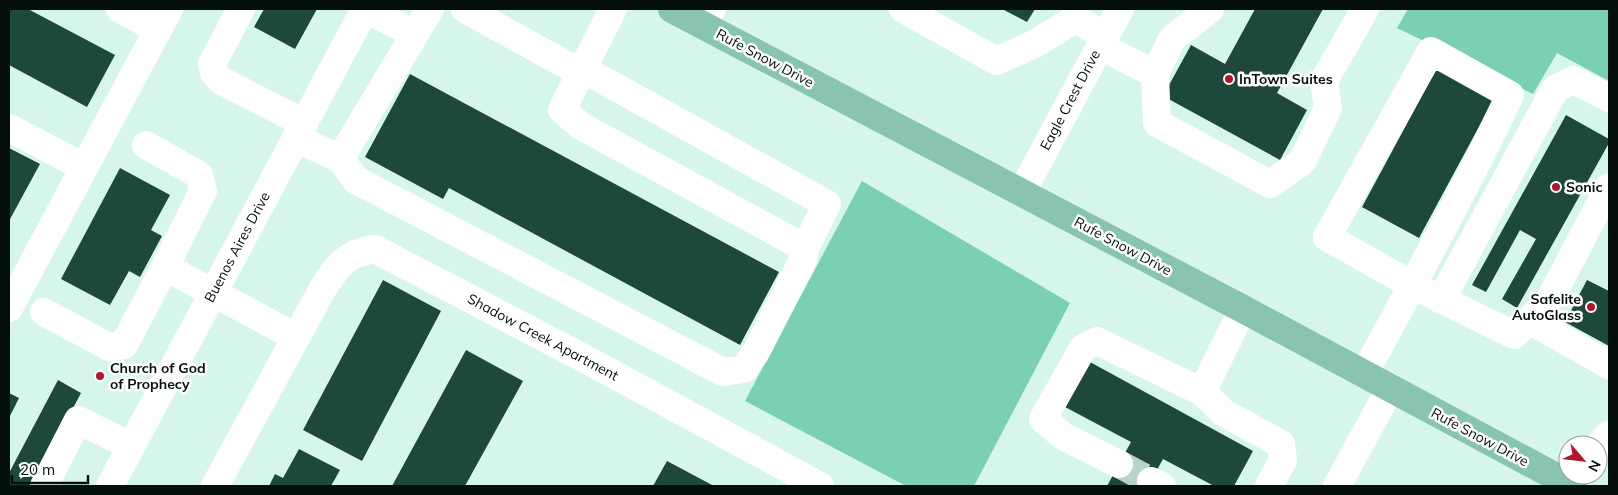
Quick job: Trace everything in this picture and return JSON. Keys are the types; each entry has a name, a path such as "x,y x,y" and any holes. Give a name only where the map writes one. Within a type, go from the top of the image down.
{"main road":[{"name":"Rufe Snow Drive","path":"672,9 708,17 1022,192 1573,486"}],"street":[{"path":"9,308 163,19 120,9"},
{"path":"240,9 212,64 214,73 220,80 300,130 340,159 356,180 723,372 744,369 756,352 803,260 805,248 827,204 465,9"},
{"path":"365,9 415,34"},
{"name":"Buenos Aires Drive","path":"110,486 212,292 365,9"},
{"path":"340,159 430,9"},
{"path":"613,9 562,110 581,126 805,248"},
{"path":"903,9 997,61 1036,43 1075,19 1155,74"},
{"name":"Eagle Crest Drive","path":"1022,192 1120,9"},
{"path":"1210,9 1172,40 1155,74 1157,124 1270,184 1302,162 1328,108 1324,81 1365,9"},
{"path":"1364,374 1412,285 1484,151 1510,95 1431,51 1327,237 1412,285 1514,335 1550,299 1609,187"},
{"path":"1441,300 1555,89 1573,80 1609,98"},
{"path":"9,128 84,168"},
{"path":"44,312 109,347 124,345 203,191 199,175 146,145"},
{"name":"Shadow Creek Apartment","path":"216,486 296,337 338,265 360,251 375,249 589,361 820,486"},
{"path":"165,267 296,337"},
{"path":"1202,392 1243,309"},
{"path":"1529,320 1609,365"},
{"path":"1119,464 1063,436 1043,419 1083,348 1097,341 1202,392 1224,413 1281,444 1283,460 1269,486"},
{"path":"1338,486 1390,389"},
{"path":"44,486 78,420 131,446"}],"green space":[{"path":"1408,9 1609,9 1609,81 1557,53 1533,94 1397,28"},
{"path":"862,181 1070,303 974,486 906,486 745,401"}],"building":[{"path":"9,9 28,9 115,55 87,107 9,65"},
{"path":"264,9 317,9 295,49 254,27"},
{"path":"1002,9 1035,9 1027,22"},
{"name":"InTown Suites","path":"1255,9 1323,9 1277,93 1307,110 1280,160 1163,96 1191,45 1225,64"},
{"path":"1437,68 1494,99 1419,238 1362,207"},
{"path":"410,74 779,272 740,345 449,188 443,199 365,157"},
{"name":"Sonic","path":"1566,115 1609,139 1609,143 1517,308 1502,299 1536,239 1520,230 1486,292 1472,285"},
{"path":"9,148 40,164 9,221"},
{"path":"120,168 170,195 151,230 162,236 140,277 129,271 110,305 61,279"},
{"path":"383,280 441,311 362,461 303,430"},
{"name":"Safelite AutoGlass","path":"1587,280 1609,291 1609,346 1565,322"},
{"path":"466,350 523,381 465,486 392,486"},
{"path":"1090,362 1253,451 1234,486 1214,486 1163,459 1148,486 1107,486 1131,442 1065,407"},
{"path":"58,380 81,393 32,486 9,486 9,473"},
{"path":"9,393 19,398 9,418"},
{"path":"299,449 340,470 331,486 269,486 275,474 283,478"},
{"path":"667,461 714,486 653,486"}],"tunnel":[{"path":"1119,464 1151,481"}],"place":[{"name":"InTown Suites","path":"1229,79"},
{"name":"Sonic","path":"1556,187"},
{"name":"Safelite AutoGlass","path":"1591,307"},
{"name":"Church of God of Prophecy","path":"100,376"}]}
